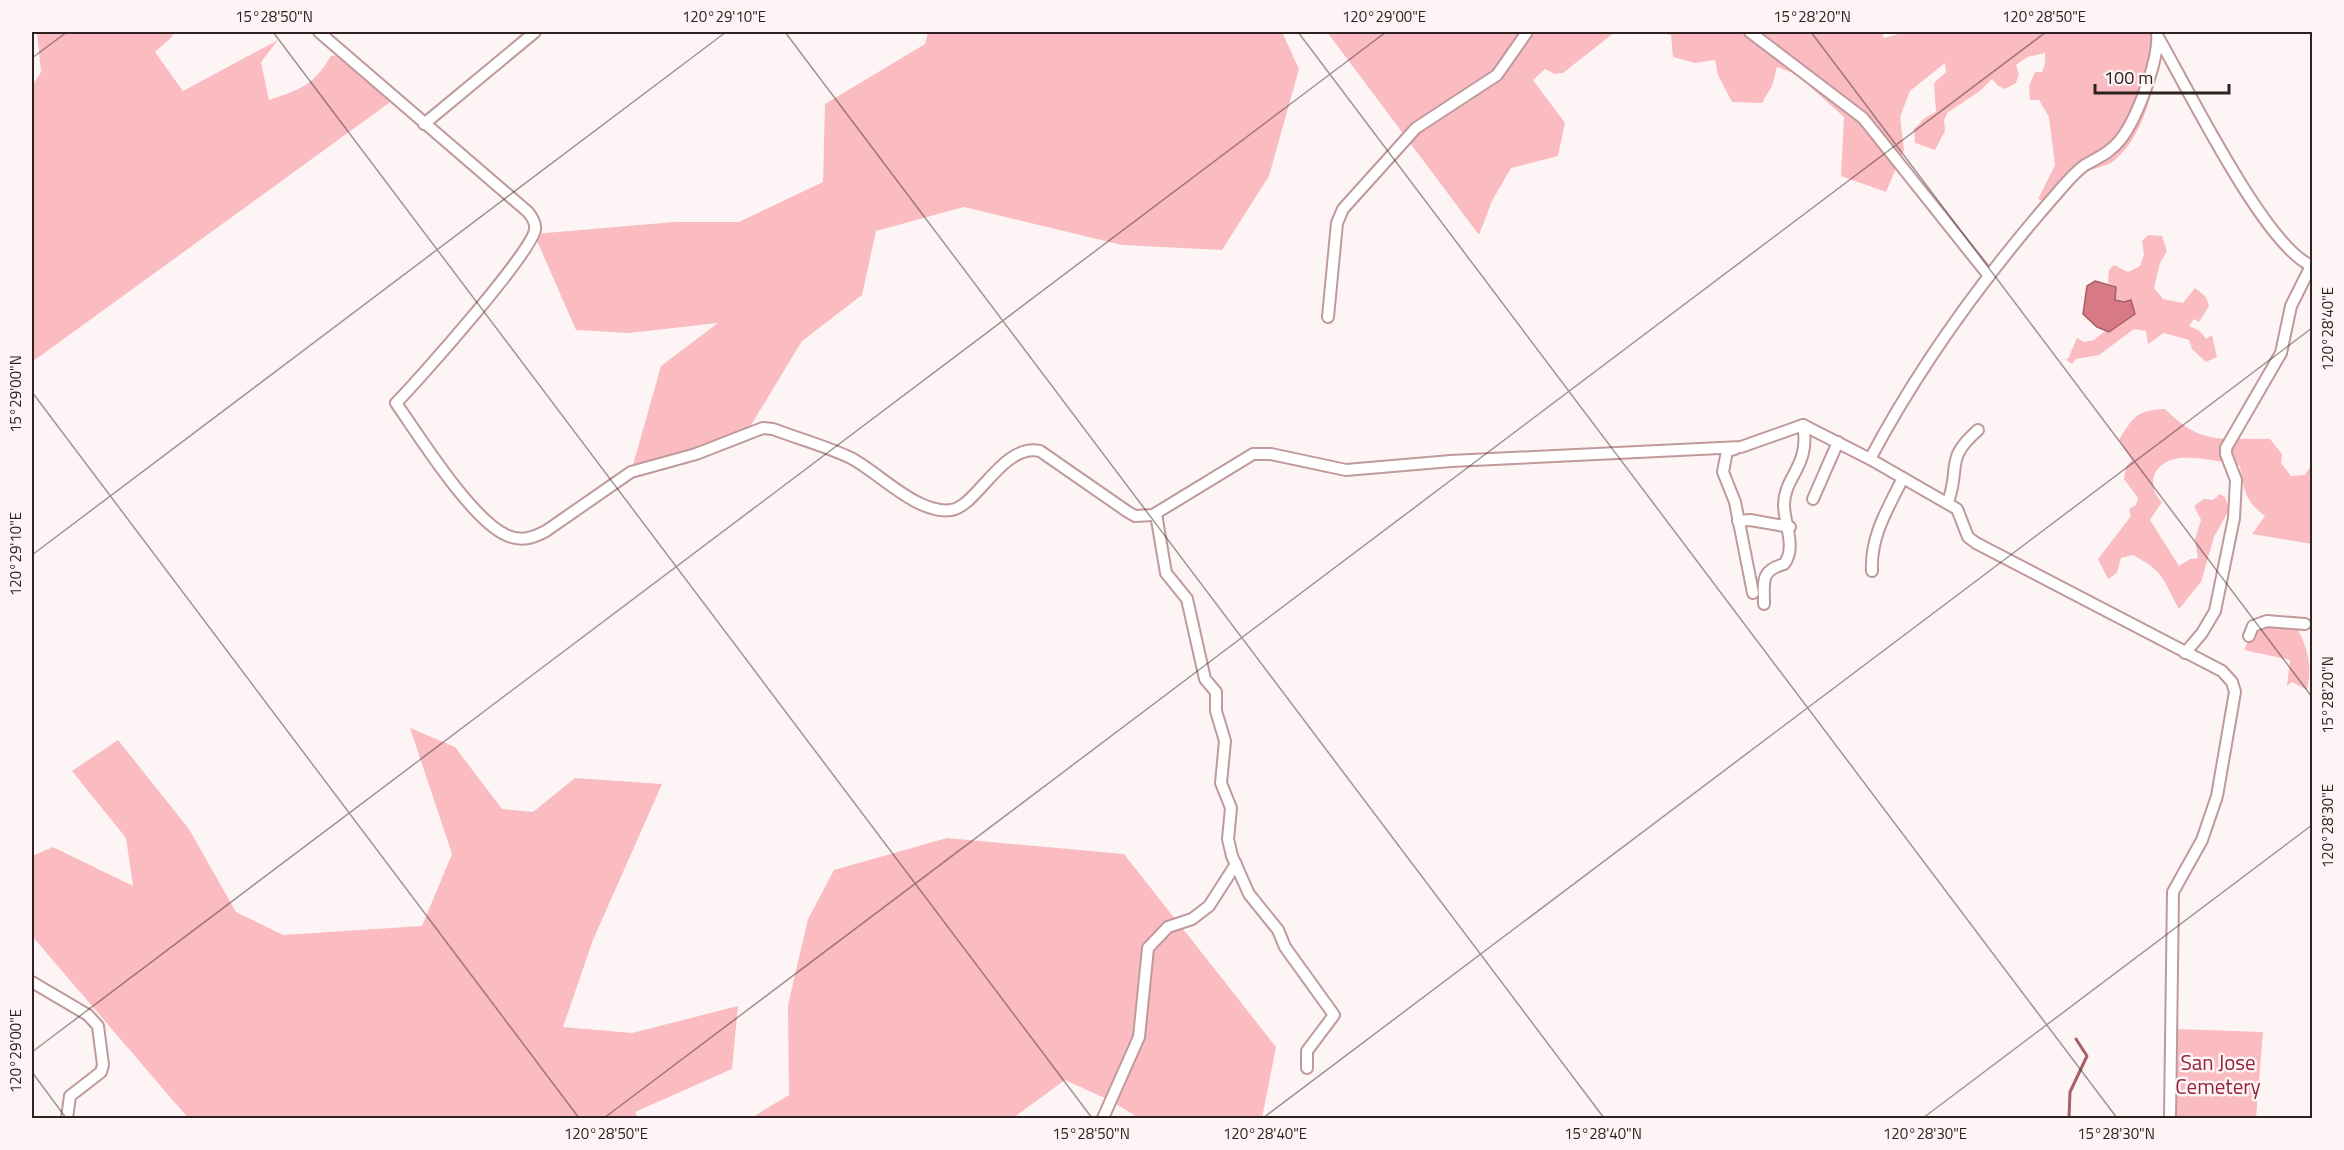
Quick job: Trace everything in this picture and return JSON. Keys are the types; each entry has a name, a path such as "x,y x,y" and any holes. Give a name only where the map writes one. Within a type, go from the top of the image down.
{"street":[{"path":"320,32 528,212 536,226 531,239 513,266 396,403 448,478 482,515 507,536 526,539 539,535 631,472 696,454 763,428 844,455 887,485 939,510 958,508 998,469 1033,449 1046,454 1128,512 1141,516 1156,514 1253,454 1271,454 1346,470 1463,460 1741,447"},
{"path":"424,124 534,32"},
{"path":"1328,317 1336,223 1343,209 1416,128 1497,75 1527,32"},
{"path":"1750,32 1863,118 1989,276"},
{"path":"1870,459 1904,399 1962,309 2073,175 2105,155 2121,139 2132,122 2150,72 2158,34"},
{"path":"2158,34 2228,162 2279,238 2299,259 2312,266 2291,306 2281,353 2226,448 2236,480 2234,518 2215,611 2202,633 2185,653"},
{"path":"1753,593 1729,482 1723,472 1727,451 1796,425 1803,425 1948,502 1957,509 1968,537 1976,543 2222,671 2235,692 2217,796 2202,840 2173,892 2170,1119"},
{"path":"1764,604 1767,572 1771,567 1784,564 1788,559 1790,527 1784,504 1805,449 1803,425"},
{"path":"1948,502 1955,479 1953,461 1957,451 1978,430"},
{"path":"1813,499 1838,442"},
{"path":"1872,571 1871,557 1875,535 1902,478"},
{"path":"1156,514 1166,573 1186,598 1205,679 1216,692 1216,711 1225,741 1221,783 1231,808 1228,839 1236,864 1249,894 1278,930 1285,947 1334,1015 1307,1051 1308,1068"},
{"path":"1738,521 1750,520 1790,527"},
{"path":"2249,636 2253,626 2267,621 2305,624"},
{"path":"1103,1119 1139,1037 1148,948 1168,927 1192,919 1209,906 1236,864"},
{"path":"32,982 88,1015 98,1026 100,1033 103,1065 101,1072 70,1096 67,1119"}],"green space":[{"path":"37,32 174,32 172,37 155,52 183,91 278,40 261,62 269,100 305,85 318,74 331,56 353,53 400,95 32,362 32,86 41,72"},
{"path":"928,32 1282,32 1299,69 1269,176 1222,250 1122,245 964,207 876,231 862,295 802,341 745,435 631,472 661,366 718,323 628,333 576,330 534,234 674,222 739,222 823,182 825,104 925,44"},
{"path":"1327,32 1615,32 1563,73 1555,74 1545,69 1533,80 1565,123 1558,156 1511,168 1492,201 1479,235"},
{"path":"1656,32 1882,32 1884,38 1905,32 2161,32 2164,38 2149,103 2127,148 2112,162 2083,174 2054,205 2038,199 2055,165 2049,117 2039,100 2030,100 2029,86 2035,72 2042,72 2045,53 2027,57 2016,65 2019,74 2016,83 2005,89 1998,86 1992,79 1980,91 1948,112 1944,120 1945,131 1935,150 1915,143 1914,129 1926,117 1936,112 1934,83 1946,72 1945,63 1910,91 1900,117 1904,150 1886,192 1841,176 1844,117 1796,74 1777,67 1772,86 1762,103 1732,102 1718,75 1715,60 1695,63 1673,57 1671,35"},
{"path":"2148,235 2162,236 2167,251 2160,263 2154,288 2163,299 2183,303 2195,288 2206,297 2209,306 2199,322 2194,319 2189,326 2200,331 2206,339 2212,335 2217,357 2206,362 2192,349 2189,340 2164,333 2148,344 2146,331 2134,329 2099,355 2076,359 2072,364 2065,359 2068,359 2077,338 2084,342 2094,340 2119,324 2124,302 2115,300 2116,287 2108,283 2109,270 2114,265 2128,272 2140,266 2144,254 2142,241"},
{"path":"2165,409 2178,421 2202,435 2225,439 2270,439 2282,454 2281,463 2291,476 2305,475 2312,464 2312,544 2252,534 2265,516 2246,494 2240,466 2198,458 2181,458 2167,462 2156,471 2154,489 2162,502 2150,520 2179,566 2190,559 2198,558 2195,539 2201,520 2194,506 2204,499 2213,500 2220,494 2225,497 2229,510 2214,537 2201,582 2179,609 2158,572 2144,561 2133,555 2121,558 2117,573 2108,579 2098,559 2131,516 2129,509 2136,505 2138,498 2124,479 2126,467 2132,460 2119,440 2137,416 2148,411"},
{"path":"2261,615 2294,622 2308,655 2307,690 2292,682 2287,686 2290,660 2244,650"},
{"path":"410,728 455,747 502,809 533,812 575,778 662,784 593,940 563,1027 632,1033 738,1006 732,1069 635,1112 638,1118 188,1118 32,936 32,856 53,847 133,886 126,838 72,771 118,740 189,829 236,912 283,935 422,926 452,854"},
{"path":"947,838 1124,854 1276,1047 1262,1118 1139,1118 1111,1101 1065,1080 1013,1118 751,1118 789,1095 788,1005 808,919 834,870"},
{"name":"San Jose Cemetery","path":"2176,1029 2263,1032 2256,1118 2175,1118"}],"shaded area":[{"path":"2095,281 2116,287 2115,300 2124,302 2131,300 2135,314 2109,332 2097,327 2083,314 2087,286"}],"waterway":[{"path":"2069,1118 2070,1092 2087,1056 2076,1039"}]}
